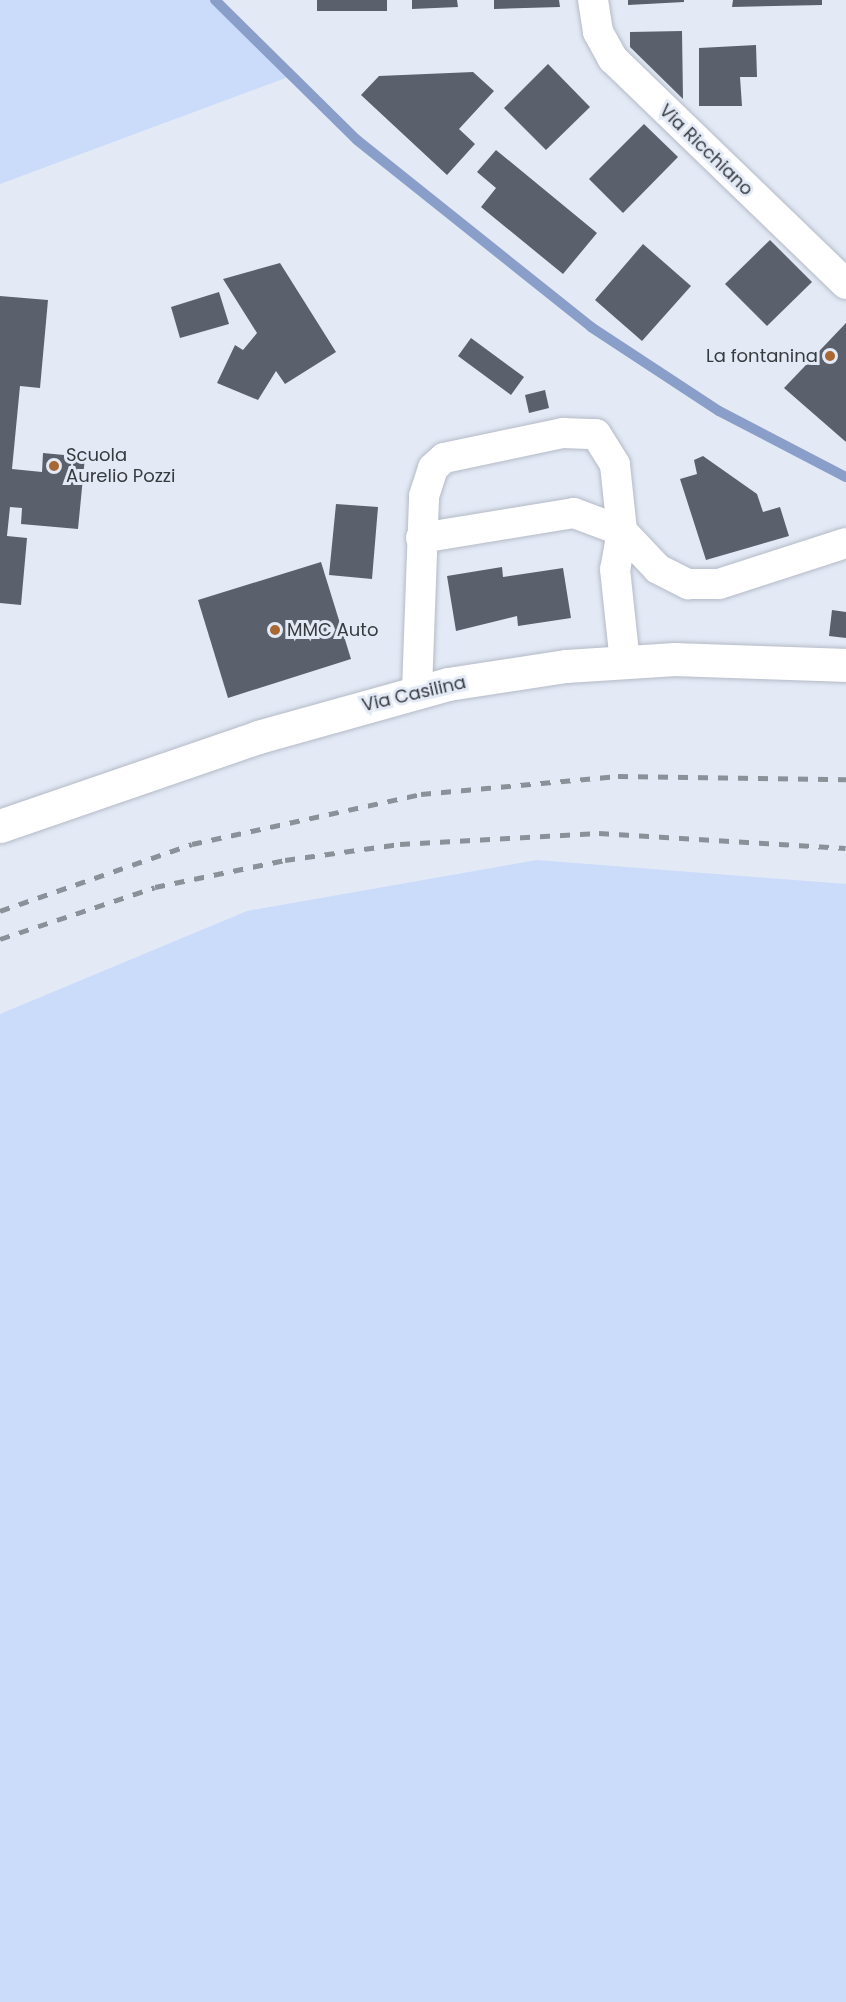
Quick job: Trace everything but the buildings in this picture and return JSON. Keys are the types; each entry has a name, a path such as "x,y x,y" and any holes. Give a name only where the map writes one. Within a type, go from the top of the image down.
{"main road":[{"name":"Via Casilina","path":"0,826 258,737 417,690 625,662 740,658 846,665"}],"street":[{"name":"Via Ricchiano","path":"593,0 598,32 613,60 846,284"},
{"path":"417,690 421,538 428,480 444,458 582,432 596,434 610,450 620,483 622,531 615,569 625,662"},
{"path":"421,538 574,513 622,531 658,569 705,586 846,543"}],"shaded area":[{"path":"0,0 215,0 291,76 0,184"},
{"path":"537,860 846,884 846,2002 0,2002 0,1014 247,911"}],"waterway":[{"path":"215,0 357,140 591,327 719,411 846,477"}],"railway":[{"path":"0,911 192,844 421,794 618,776 846,779"},
{"path":"0,939 155,887 285,860 400,844 599,833 846,848"}],"place":[{"name":"La fontanina","path":"830,356"},
{"name":"Scuola Aurelio Pozzi","path":"54,466"},
{"name":"MMC Auto","path":"275,630"}]}
